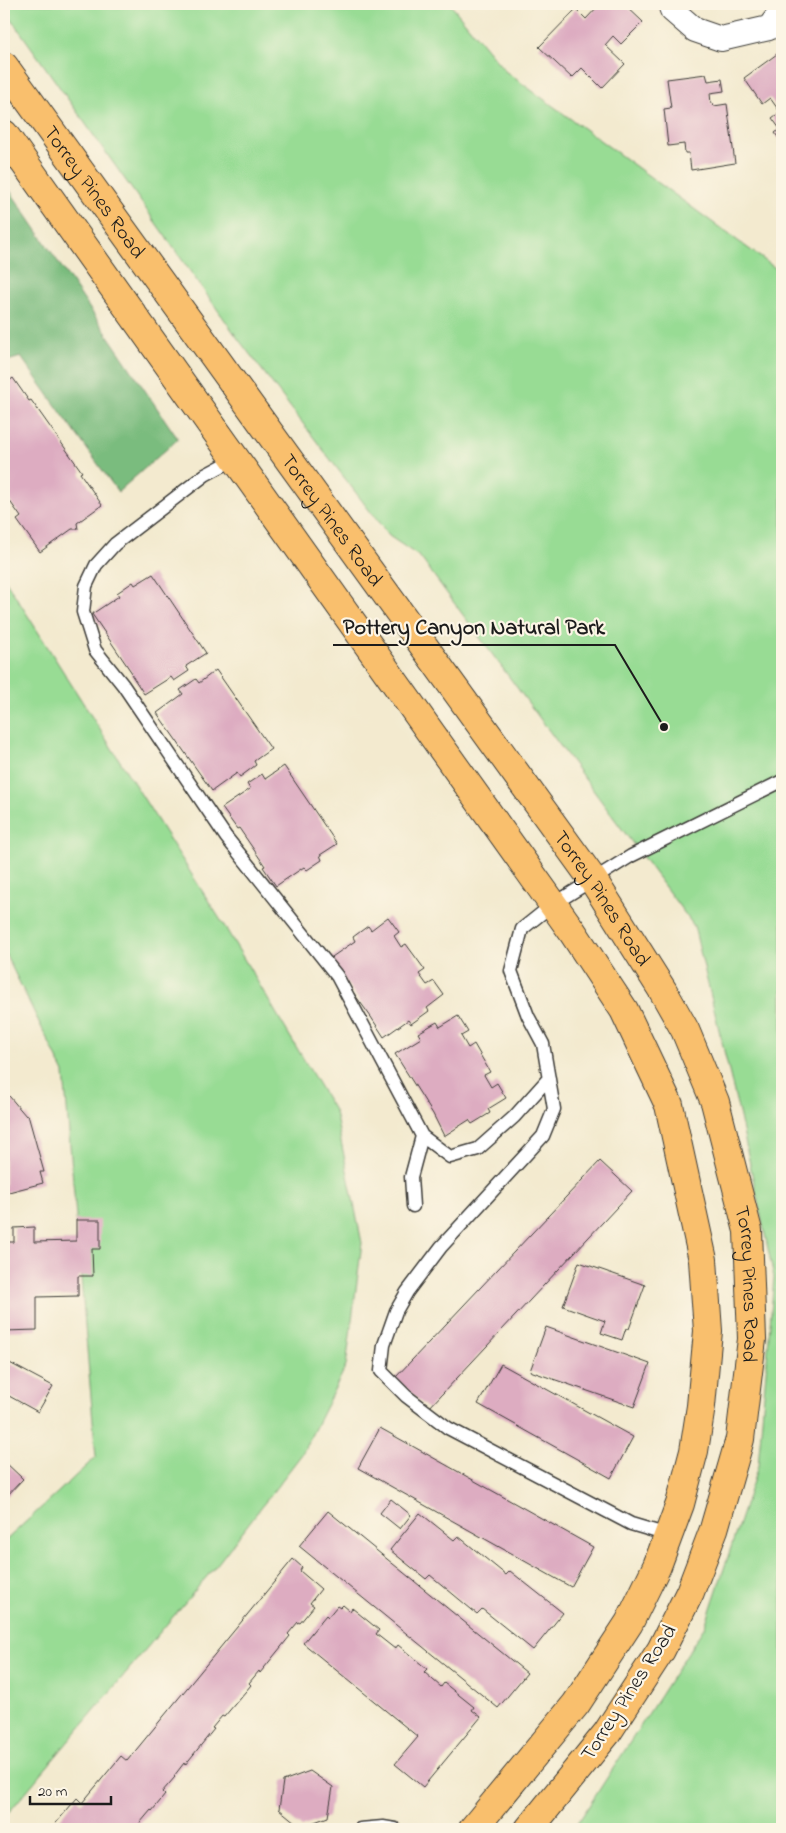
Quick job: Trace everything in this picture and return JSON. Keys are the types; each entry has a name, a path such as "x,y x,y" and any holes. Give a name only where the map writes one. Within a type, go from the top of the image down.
{"main road":[{"name":"Torrey Pines Road","path":"4,66 572,892 572,931 624,1010 669,1105 703,1260 708,1331 701,1406 694,1450 680,1504 657,1566 628,1623 576,1704 473,1829"},
{"name":"Torrey Pines Road","path":"4,134 235,459 572,892 663,991 685,1030 715,1102 748,1231 752,1339 740,1439 714,1529 690,1592 661,1650 607,1733 528,1829"}],"street":[{"path":"670,4 672,10 695,30 721,39 769,28 782,11"}],"lane":[{"path":"235,459 205,475 115,544 96,565 86,586 83,612 94,650 123,685 226,837 337,976 422,1136 450,1157 478,1149 514,1117 549,1078"},
{"path":"668,1535 631,1524 448,1428 406,1396 381,1371 384,1345 396,1311 407,1292 441,1247 542,1136 554,1109 543,1044 528,1016 512,971 522,929 572,892 631,856 782,781"},
{"path":"413,1206 411,1176 422,1136"},
{"path":"360,1829 383,1827 395,1829"}],"green space":[{"path":"4,4 450,4 505,71 782,273 782,1824 778,1829 574,1829 705,1626 758,1466 774,1277 740,1117 694,926 420,557 389,536 239,340 4,9"},
{"path":"4,182 178,439 118,492 21,357 4,362"},
{"path":"4,578 225,927 335,1112 362,1243 346,1366 302,1454 219,1562 4,1818 4,1542 96,1457 64,1073 4,951"}],"building":[{"path":"600,4 624,4 643,22 621,44 613,36 605,45 625,64 602,88 582,68 572,78 539,47 576,9 586,19"},
{"path":"777,54 782,58 782,143 775,133 780,129 772,118 780,112 770,98 762,104 744,78"},
{"path":"706,74 708,81 722,79 724,91 710,93 711,104 713,103 714,106 727,104 735,163 691,170 689,153 685,153 684,144 668,146 664,109 671,108 667,79"},
{"path":"13,378 82,472 80,473 102,505 77,523 78,529 72,529 40,552 17,520 21,517 4,493 4,385"},
{"path":"153,574 206,653 186,666 189,671 174,681 171,677 144,694 92,614 119,596 117,593 133,582 135,585"},
{"path":"216,670 271,749 254,761 256,765 240,777 237,773 212,791 157,713 183,694 180,690 196,679 199,683"},
{"path":"284,766 337,844 320,855 322,860 307,870 304,867 276,886 239,828 237,829 222,808 250,789 247,784 262,774 265,779"},
{"path":"388,917 399,932 394,936 401,947 406,944 425,970 419,974 427,985 434,981 444,995 427,1008 429,1011 411,1024 408,1020 384,1037 329,959 355,941 353,937 368,926 371,930"},
{"path":"458,1016 468,1032 461,1036 468,1048 474,1044 490,1072 484,1075 491,1087 497,1083 506,1098 488,1109 490,1113 472,1124 469,1120 444,1136 433,1114 395,1054 421,1038 418,1033 437,1022 440,1027"},
{"path":"4,1090 26,1116 28,1115 44,1172 40,1172 43,1183 5,1193"},
{"path":"600,1161 632,1191 428,1409 395,1378"},
{"path":"76,1220 100,1220 100,1249 92,1249 93,1276 78,1276 78,1296 37,1297 37,1330 4,1331 4,1242 14,1242 14,1228 34,1227 34,1242 76,1241"},
{"path":"579,1262 645,1285 629,1329 626,1328 622,1340 601,1333 605,1321 563,1306"},
{"path":"546,1327 650,1364 634,1407 530,1371"},
{"path":"4,1360 53,1386 38,1412 9,1396 4,1405"},
{"path":"501,1364 633,1437 611,1478 478,1404"},
{"path":"380,1428 593,1547 571,1587 358,1468"},
{"path":"4,1461 23,1479 4,1499"},
{"path":"391,1499 411,1515 400,1529 380,1513"},
{"path":"328,1511 527,1673 498,1708 299,1546"},
{"path":"420,1513 454,1540 458,1536 506,1575 510,1571 563,1613 533,1650 482,1609 477,1614 430,1575 426,1579 390,1550"},
{"path":"293,1559 302,1567 300,1571 321,1589 310,1603 314,1606 288,1634 290,1636 260,1673 259,1671 249,1683 251,1685 224,1717 222,1716 212,1728 214,1729 185,1765 184,1763 162,1792 165,1795 152,1811 135,1829 51,1829 77,1798 82,1803 121,1756 127,1761"},
{"path":"343,1605 350,1611 352,1608 379,1630 376,1634 395,1649 398,1645 427,1669 424,1672 441,1687 444,1683 474,1707 472,1710 481,1717 423,1787 395,1764 418,1737 303,1643 326,1615 328,1617 337,1606 340,1608"},
{"path":"310,1771 333,1787 328,1817 301,1827 279,1809 283,1781"}],"place":[{"name":"Pottery Canyon Natural Park","path":"664,727"}]}
